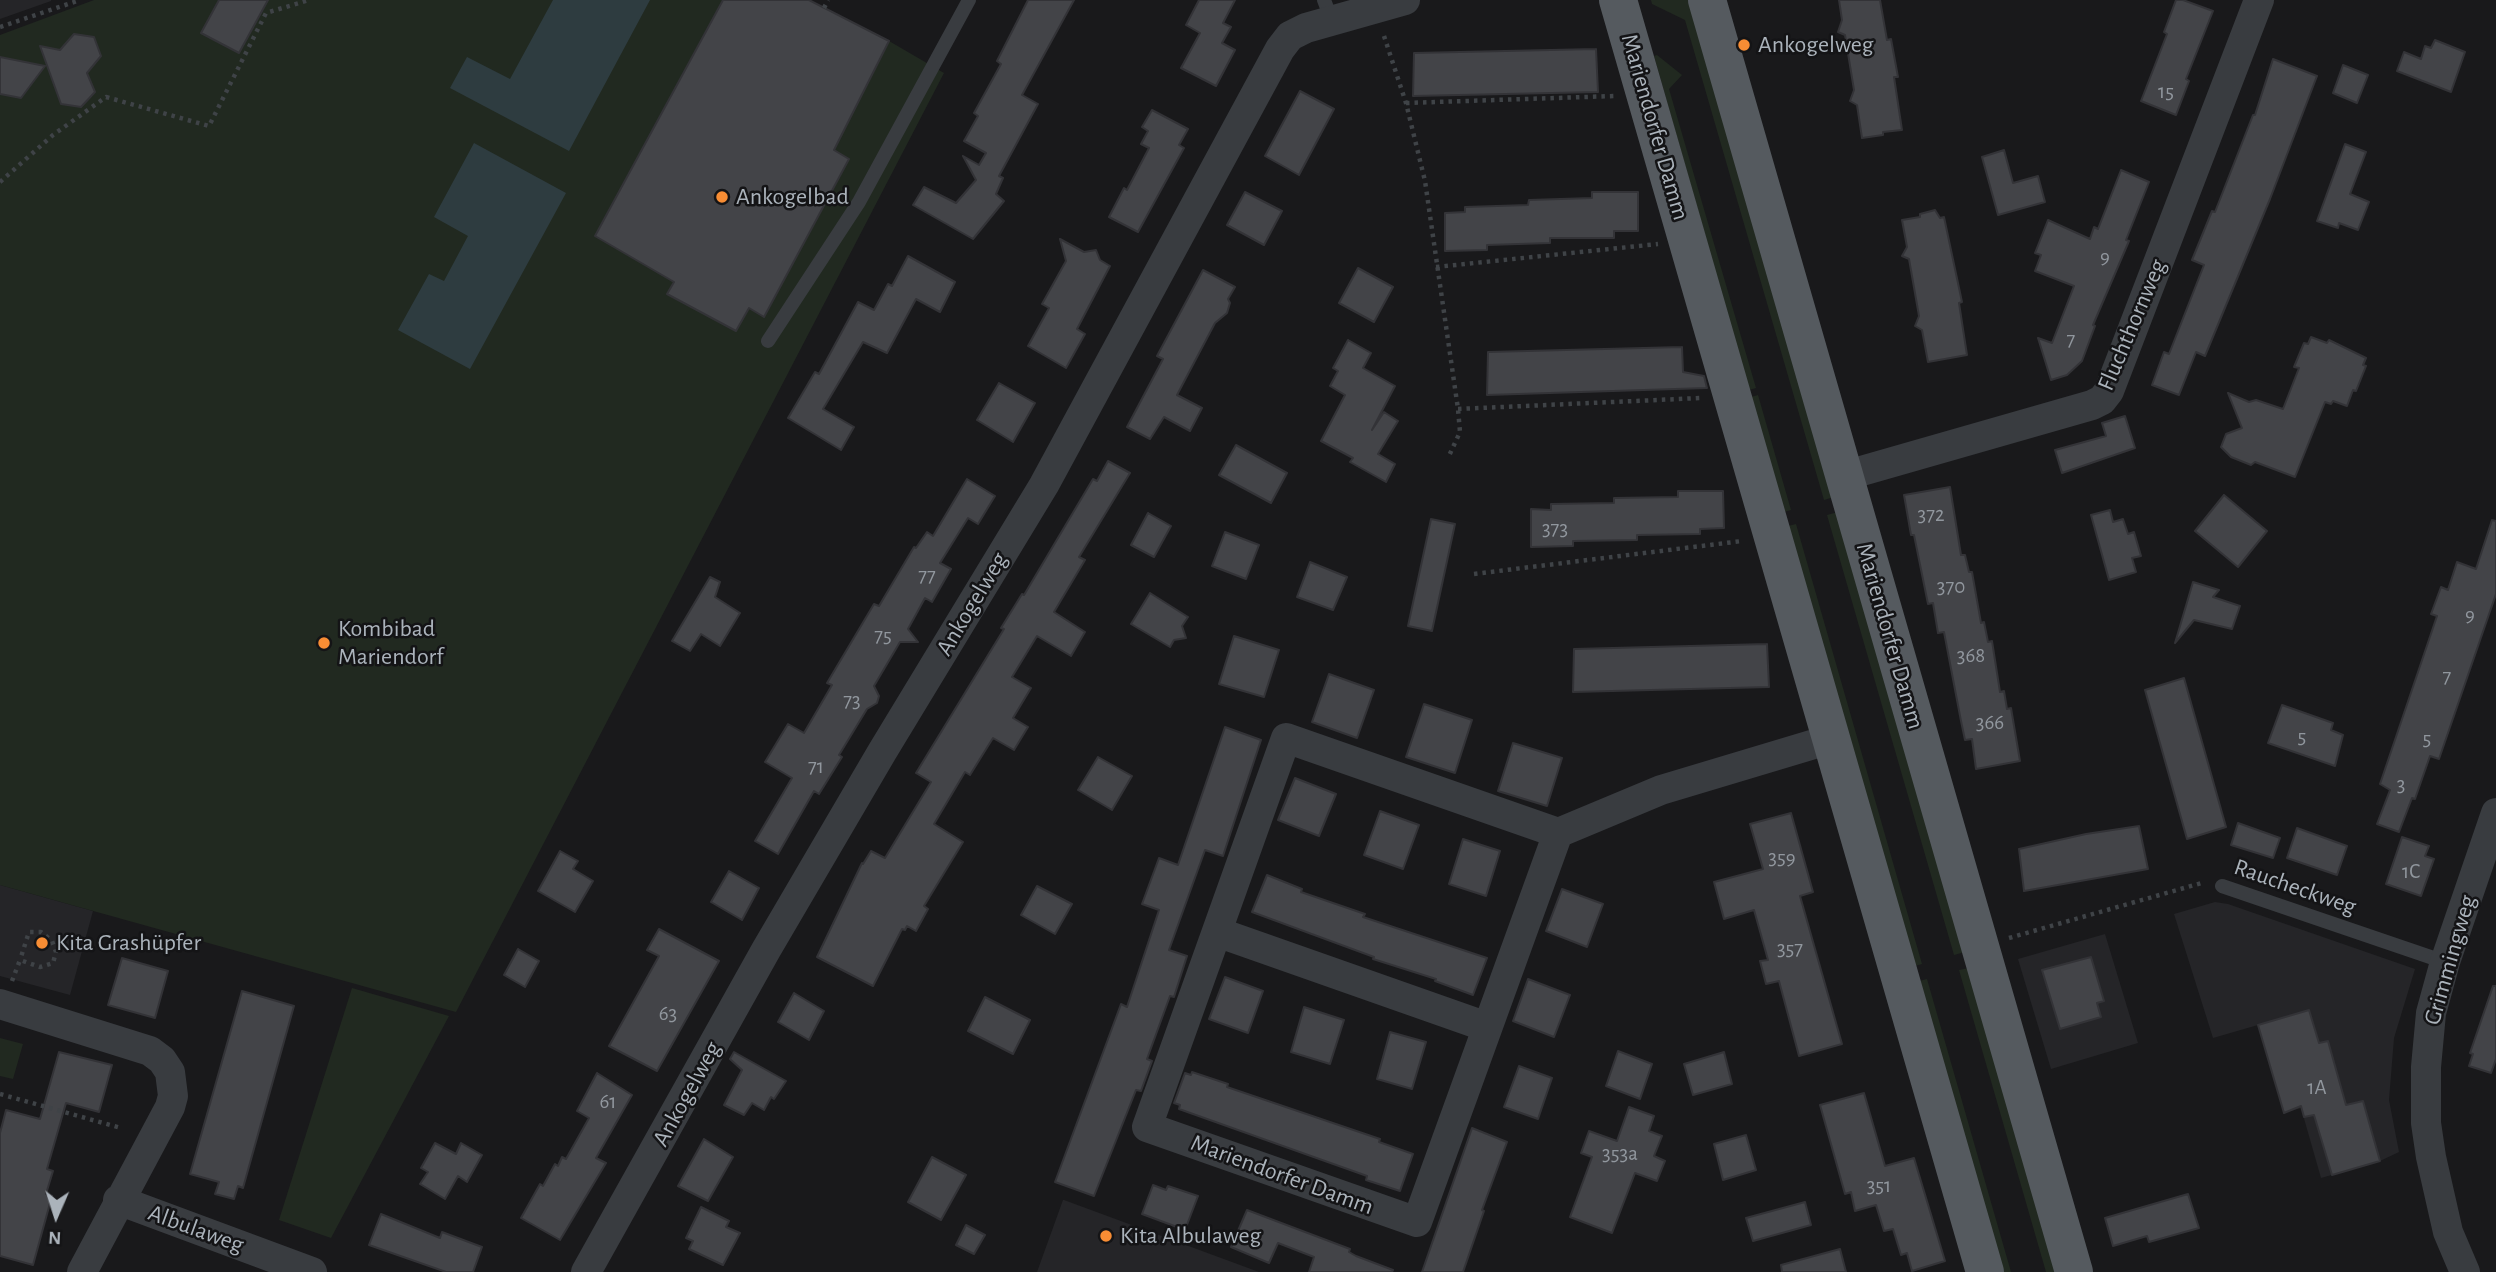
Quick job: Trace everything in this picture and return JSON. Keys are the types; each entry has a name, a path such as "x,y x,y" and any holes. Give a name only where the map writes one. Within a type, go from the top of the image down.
{"main road":[{"name":"Mariendorfer Damm","path":"1618,0 1985,1272"},
{"name":"Mariendorfer Damm","path":"1707,0 2074,1272"}],"street":[{"name":"Ankogelweg","path":"586,1272 773,939 882,752 1044,485 1280,49 1290,36 1328,10 1405,0"},
{"name":"Fluchthornweg","path":"1844,476 2102,400 2109,391 2259,0"},
{"name":"Mariendorfer Damm","path":"1286,738 1558,833 1417,1222 1147,1127 1286,738"},
{"path":"1558,833 1661,790 1831,739"},
{"name":"Grimmingweg","path":"2465,1272 2448,1232 2431,1157 2424,1091 2431,1013 2445,962 2496,813"},
{"path":"1217,932 1487,1027"},
{"path":"6,991 150,1051 162,1060 170,1072 173,1096 170,1107 118,1200 82,1272"},
{"name":"Albulaweg","path":"118,1200 312,1272"}],"lane":[{"path":"768,341 859,202 969,0"},
{"name":"Raucheckweg","path":"2222,886 2445,962"}],"path":[{"path":"60,0 62,6"},
{"path":"0,27 80,0"},
{"path":"0,182 53,135 106,97 209,126 266,13 309,0"},
{"path":"824,8 828,0"},
{"path":"1384,36 1406,103 1425,181 1460,432 1448,458"},
{"path":"1406,103 1615,96"},
{"path":"1436,267 1658,244"},
{"path":"1458,409 1701,398"},
{"path":"1474,574 1743,541"},
{"name":"Raucheckweg","path":"2009,937 2207,881 2222,886"},
{"path":"6,991 29,932 41,932 51,941 56,952 53,963 40,967 20,960"},
{"path":"0,1094 121,1128"}],"shaded area":[{"path":"0,0 51,0 51,1 0,19"},
{"name":"Kombibad Mariendorf","path":"94,0 809,0 944,73 456,1012 0,885 0,35"},
{"path":"553,0 650,0 569,151 450,88 467,57 510,79"},
{"path":"1651,0 1691,0 1834,497 1824,500 1685,20 1652,4"},
{"path":"1657,55 1682,75 1669,89 1756,388 1749,390 1654,56"},
{"path":"474,143 566,193 470,369 398,330 429,274 444,281 468,236 434,217"},
{"path":"1758,395 1791,510 1784,512 1751,397"},
{"path":"1838,512 1965,952 1954,955 1827,515"},
{"path":"1796,524 1922,964 1915,966 1788,526"},
{"name":"Kita Grashüpfer","path":"0,885 93,911 70,995 0,976"},
{"path":"2215,902 2228,904 2415,969 2394,1038 2389,1100 2399,1152 2380,1161 2321,1178 2301,1108 2284,1113 2258,1025 2213,1038 2174,914"},
{"path":"2105,934 2138,1043 2051,1069 2018,959"},
{"path":"1969,968 2057,1272 2046,1272 1959,970"},
{"path":"1927,979 2011,1272 2003,1272 1919,981"},
{"path":"352,988 449,1016 331,1238 279,1220"},
{"path":"0,1038 23,1044 13,1079 0,1076"},
{"name":"Kita Albulaweg","path":"1064,1200 1259,1272 1037,1272"}],"building":[{"path":"219,0 268,0 239,53 201,33"},
{"name":"Ankogelbad","path":"723,0 809,0 889,41 834,150 849,159 764,317 749,308 736,331 667,294 674,282 595,236"},
{"path":"1028,0 1074,0 1022,95 1038,104 999,176 1003,178 996,194 1004,201 973,239 913,205 924,187 956,203 976,180 963,156 979,165 986,153 964,141 978,116 974,113 1001,64 997,61"},
{"path":"1199,0 1235,0 1223,23 1231,27 1222,43 1235,50 1216,86 1181,68 1200,33 1186,25"},
{"path":"1839,0 1880,0 1887,40 1891,39 1898,77 1894,77 1902,130 1862,138 1857,105 1850,101 1854,90 1845,35 1838,32 1842,20"},
{"path":"2176,0 2213,11 2186,79 2189,81 2176,115 2141,101 2167,34 2164,32"},
{"path":"74,34 94,37 101,56 87,73 95,92 81,107 61,104 40,46 60,50"},
{"path":"2435,40 2465,52 2451,92 2397,71 2404,52 2421,59 2425,46 2431,48"},
{"path":"1596,49 1598,92 1413,96 1414,53"},
{"path":"0,57 45,66 21,98 0,94"},
{"path":"2273,59 2317,76 2205,356 2196,352 2179,395 2152,385 2164,352 2169,354 2204,265 2192,260 2255,115"},
{"path":"2343,65 2368,75 2357,103 2333,93"},
{"path":"1300,91 1334,109 1299,175 1265,156"},
{"path":"1152,110 1188,129 1179,145 1184,148 1138,232 1109,217 1149,148 1141,144 1148,131 1142,127"},
{"path":"2345,144 2366,152 2350,194 2369,202 2358,230 2339,223 2338,228 2317,221"},
{"path":"2004,150 2013,183 2038,176 2045,202 1998,215 1982,157"},
{"path":"2121,170 2149,182 2126,240 2129,241 2093,325 2095,326 2082,361 2067,375 2051,380 2038,338 2052,343 2074,286 2035,271 2041,255 2035,253 2048,220 2090,239 2094,227 2098,229"},
{"path":"1245,192 1282,211 1264,245 1227,225"},
{"path":"1592,192 1638,192 1638,231 1614,231 1614,238 1550,238 1550,243 1487,245 1487,250 1445,251 1445,213 1465,212 1465,207 1528,205 1529,200 1592,198"},
{"path":"1935,210 1940,218 1944,217 1962,302 1959,303 1967,355 1928,362 1922,330 1915,326 1919,316 1909,259 1902,256 1907,247 1902,220 1920,217 1920,214"},
{"path":"1060,239 1084,252 1096,250 1100,260 1110,266 1077,329 1085,334 1066,368 1028,346 1049,308 1042,304 1066,261"},
{"path":"908,256 955,282 940,312 916,299 887,353 863,342 823,409 854,427 841,450 788,418 815,372 819,374 858,302 874,310 888,284 892,286"},
{"path":"1358,268 1393,287 1374,322 1339,303"},
{"path":"1203,270 1235,287 1228,299 1230,303 1227,313 1215,323 1177,395 1202,408 1190,431 1164,417 1150,439 1127,427 1163,359 1157,356"},
{"path":"2311,337 2327,343 2329,340 2366,358 2363,365 2366,366 2347,406 2333,401 2331,404 2325,402 2295,477 2255,462 2251,465 2231,457 2221,447 2226,434 2242,428 2228,393 2249,402 2256,400 2283,409 2299,368 2294,367 2304,343 2308,344"},
{"path":"1348,340 1371,353 1363,368 1395,386 1372,430 1384,412 1398,421 1378,454 1395,464 1386,482 1350,462 1353,458 1321,441 1345,395 1330,386 1338,371 1333,368"},
{"path":"1682,347 1683,372 1704,376 1707,388 1487,395 1488,352"},
{"path":"999,383 1035,403 1013,442 977,420"},
{"path":"2125,416 2135,448 2062,473 2055,450 2106,436 2102,423"},
{"path":"1236,445 1287,473 1271,503 1219,475"},
{"path":"1108,461 1130,473 1079,557 1085,560 1054,612 1085,632 1071,656 1037,636 1012,677 1031,688 1013,718 1028,727 1014,750 993,738 970,775 965,772 934,824 963,842 924,906 928,909 916,931 907,926 905,930 902,929 873,986 817,957 862,863 871,851 885,858 931,782 916,773 1004,629 1001,628 1022,594 1024,595 1093,479 1097,481"},
{"path":"967,479 995,496 978,524 968,518 940,563 951,569 932,602 925,598 908,629 918,642 900,642 874,686 879,696 877,703 867,709 839,755 842,757 819,794 814,791 778,854 755,841 792,778 765,762 788,724 804,733 832,685 827,683 874,604 879,606 914,547 916,548 927,532 933,536"},
{"path":"1950,487 1961,555 1965,555 1969,572 1972,572 1981,623 1984,622 1988,642 1992,641 2000,692 2004,691 2007,709 2011,708 2020,761 1976,769 1972,739 1965,740 1944,632 1938,633 1933,603 1928,604 1904,495"},
{"path":"1678,491 1723,491 1724,528 1700,529 1700,534 1637,535 1637,540 1573,541 1573,546 1531,547 1531,509 1551,510 1551,504 1614,503 1614,498 1678,497"},
{"path":"2224,495 2267,531 2238,567 2195,531"},
{"path":"2110,510 2113,522 2123,519 2128,534 2134,532 2141,556 2132,558 2136,572 2109,580 2091,515"},
{"path":"1148,513 1171,526 1154,557 1131,545"},
{"path":"1431,519 1455,524 1432,631 1408,626"},
{"path":"2492,520 2496,521 2496,594 2439,759 2430,756 2415,799 2412,798 2399,832 2377,824 2390,790 2380,784 2437,616 2431,614 2441,587 2448,590 2457,562 2476,569"},
{"path":"1225,532 1259,545 1246,579 1212,566"},
{"path":"1310,562 1347,577 1333,610 1297,597"},
{"path":"710,577 720,582 715,597 740,613 720,646 701,634 690,651 672,641"},
{"path":"2193,582 2219,590 2213,597 2240,606 2232,629 2194,620 2175,643"},
{"path":"1150,593 1188,617 1182,626 1186,638 1174,640 1170,647 1131,624"},
{"path":"1234,636 1279,650 1264,697 1219,684"},
{"path":"1767,644 1769,687 1573,692 1574,649"},
{"path":"1329,674 1374,690 1357,738 1312,722"},
{"path":"2184,678 2226,827 2187,839 2145,690"},
{"path":"1424,704 1472,720 1455,773 1406,757"},
{"path":"2282,705 2333,723 2331,730 2343,735 2335,766 2268,743"},
{"path":"1225,727 1261,740 1223,856 1205,850 1169,950 1187,956 1174,997 1170,996 1147,1059 1152,1061 1141,1091 1136,1090 1094,1196 1055,1182 1121,1004 1127,1007 1159,910 1142,904 1159,858 1178,865"},
{"path":"1513,743 1562,758 1547,806 1498,791"},
{"path":"1098,757 1132,776 1112,810 1078,790"},
{"path":"1295,778 1336,794 1319,836 1278,820"},
{"path":"1380,811 1419,825 1403,869 1364,855"},
{"path":"1791,813 1813,892 1800,896 1842,1044 1799,1056 1779,981 1766,984 1760,961 1768,960 1754,910 1724,919 1714,882 1763,869 1750,824"},
{"path":"2238,823 2280,838 2273,858 2231,845"},
{"path":"2139,826 2148,869 2024,891 2019,849 2086,834"},
{"path":"2297,828 2347,846 2337,875 2287,858"},
{"path":"2402,837 2429,846 2425,856 2434,859 2421,896 2386,884"},
{"path":"1463,839 1500,851 1486,896 1449,884"},
{"path":"560,851 578,861 573,869 593,881 575,912 538,891"},
{"path":"729,871 759,888 742,920 711,902"},
{"path":"1267,875 1302,889 1301,892 1365,914 1363,917 1487,958 1473,995 1252,912"},
{"path":"1037,886 1072,904 1055,934 1021,915"},
{"path":"1562,889 1603,904 1587,947 1546,931"},
{"path":"659,929 719,961 657,1071 609,1046 659,956 647,950"},
{"path":"518,949 539,961 525,987 504,975"},
{"path":"2091,957 2104,1001 2097,1003 2101,1017 2060,1029 2042,970"},
{"path":"122,958 168,971 155,1018 108,1005"},
{"path":"1225,977 1263,991 1248,1033 1209,1019"},
{"path":"1528,979 1570,995 1554,1037 1513,1021"},
{"path":"2493,986 2496,986 2496,1059 2491,1073 2469,1066 2473,1054 2470,1053"},
{"path":"242,991 294,1006 243,1188 238,1186 234,1199 215,1194 219,1182 190,1174"},
{"path":"794,993 824,1011 809,1040 778,1022"},
{"path":"985,997 1030,1020 1013,1054 968,1031"},
{"path":"1304,1007 1344,1020 1330,1064 1291,1052"},
{"path":"2309,1010 2319,1043 2328,1041 2346,1105 2363,1101 2380,1161 2332,1175 2314,1115 2304,1117 2301,1106 2284,1113 2258,1025"},
{"path":"1390,1032 1426,1042 1412,1089 1377,1079"},
{"path":"1618,1051 1652,1064 1640,1099 1606,1086"},
{"path":"59,1052 112,1065 99,1112 66,1103 47,1169 53,1171 46,1194 52,1196 33,1265 0,1256 0,1133 6,1110 40,1119"},
{"path":"734,1052 786,1081 774,1099 771,1097 764,1110 752,1103 744,1115 724,1105 742,1070 730,1059"},
{"path":"1724,1052 1732,1084 1693,1095 1684,1064"},
{"path":"1519,1066 1552,1078 1538,1119 1504,1107"},
{"path":"1192,1072 1228,1084 1227,1087 1380,1139 1379,1142 1413,1154 1400,1191 1366,1180 1367,1176 1179,1109 1180,1105 1174,1103 1185,1073 1191,1075"},
{"path":"597,1073 632,1095 596,1158 606,1163 560,1240 521,1218 555,1164 558,1166 562,1157 566,1159 589,1118 577,1111"},
{"path":"1864,1093 1885,1166 1914,1158 1945,1261 1912,1271 1907,1253 1901,1255 1893,1229 1884,1231 1876,1205 1855,1211 1851,1192 1845,1194 1820,1105"},
{"path":"1629,1107 1654,1116 1649,1131 1662,1136 1654,1156 1665,1161 1657,1181 1635,1173 1612,1233 1570,1217 1592,1157 1581,1153 1589,1131 1617,1141"},
{"path":"1472,1128 1507,1142 1463,1272 1422,1272"},
{"path":"1746,1135 1756,1170 1723,1180 1714,1144"},
{"path":"704,1139 733,1157 708,1201 678,1186"},
{"path":"435,1143 456,1154 461,1143 482,1155 467,1182 458,1176 445,1199 420,1184 428,1172 421,1168"},
{"path":"932,1157 966,1175 941,1220 908,1202"},
{"path":"1153,1185 1166,1190 1168,1186 1198,1196 1185,1230 1142,1214"},
{"path":"2188,1194 2199,1228 2149,1242 2147,1236 2113,1246 2105,1218"},
{"path":"1805,1202 1811,1225 1753,1241 1746,1218"},
{"path":"701,1207 729,1221 726,1227 740,1233 723,1265 689,1249 693,1241 686,1238"},
{"path":"1247,1210 1350,1249 1349,1252 1356,1256 1393,1270 1309,1272 1314,1257 1278,1243 1269,1263 1231,1247"},
{"path":"381,1214 440,1238 442,1232 482,1247 473,1272 446,1272 369,1245"},
{"path":"966,1225 985,1235 974,1254 956,1245"},
{"path":"1840,1249 1846,1272 1782,1272 1781,1265"}],"place":[{"name":"Ankogelweg","path":"1744,45"},
{"name":"Ankogelbad","path":"722,197"},
{"name":"Kombibad Mariendorf","path":"324,643"},
{"name":"Kita Grashüpfer","path":"42,943"},
{"name":"Kita Albulaweg","path":"1106,1236"}]}
